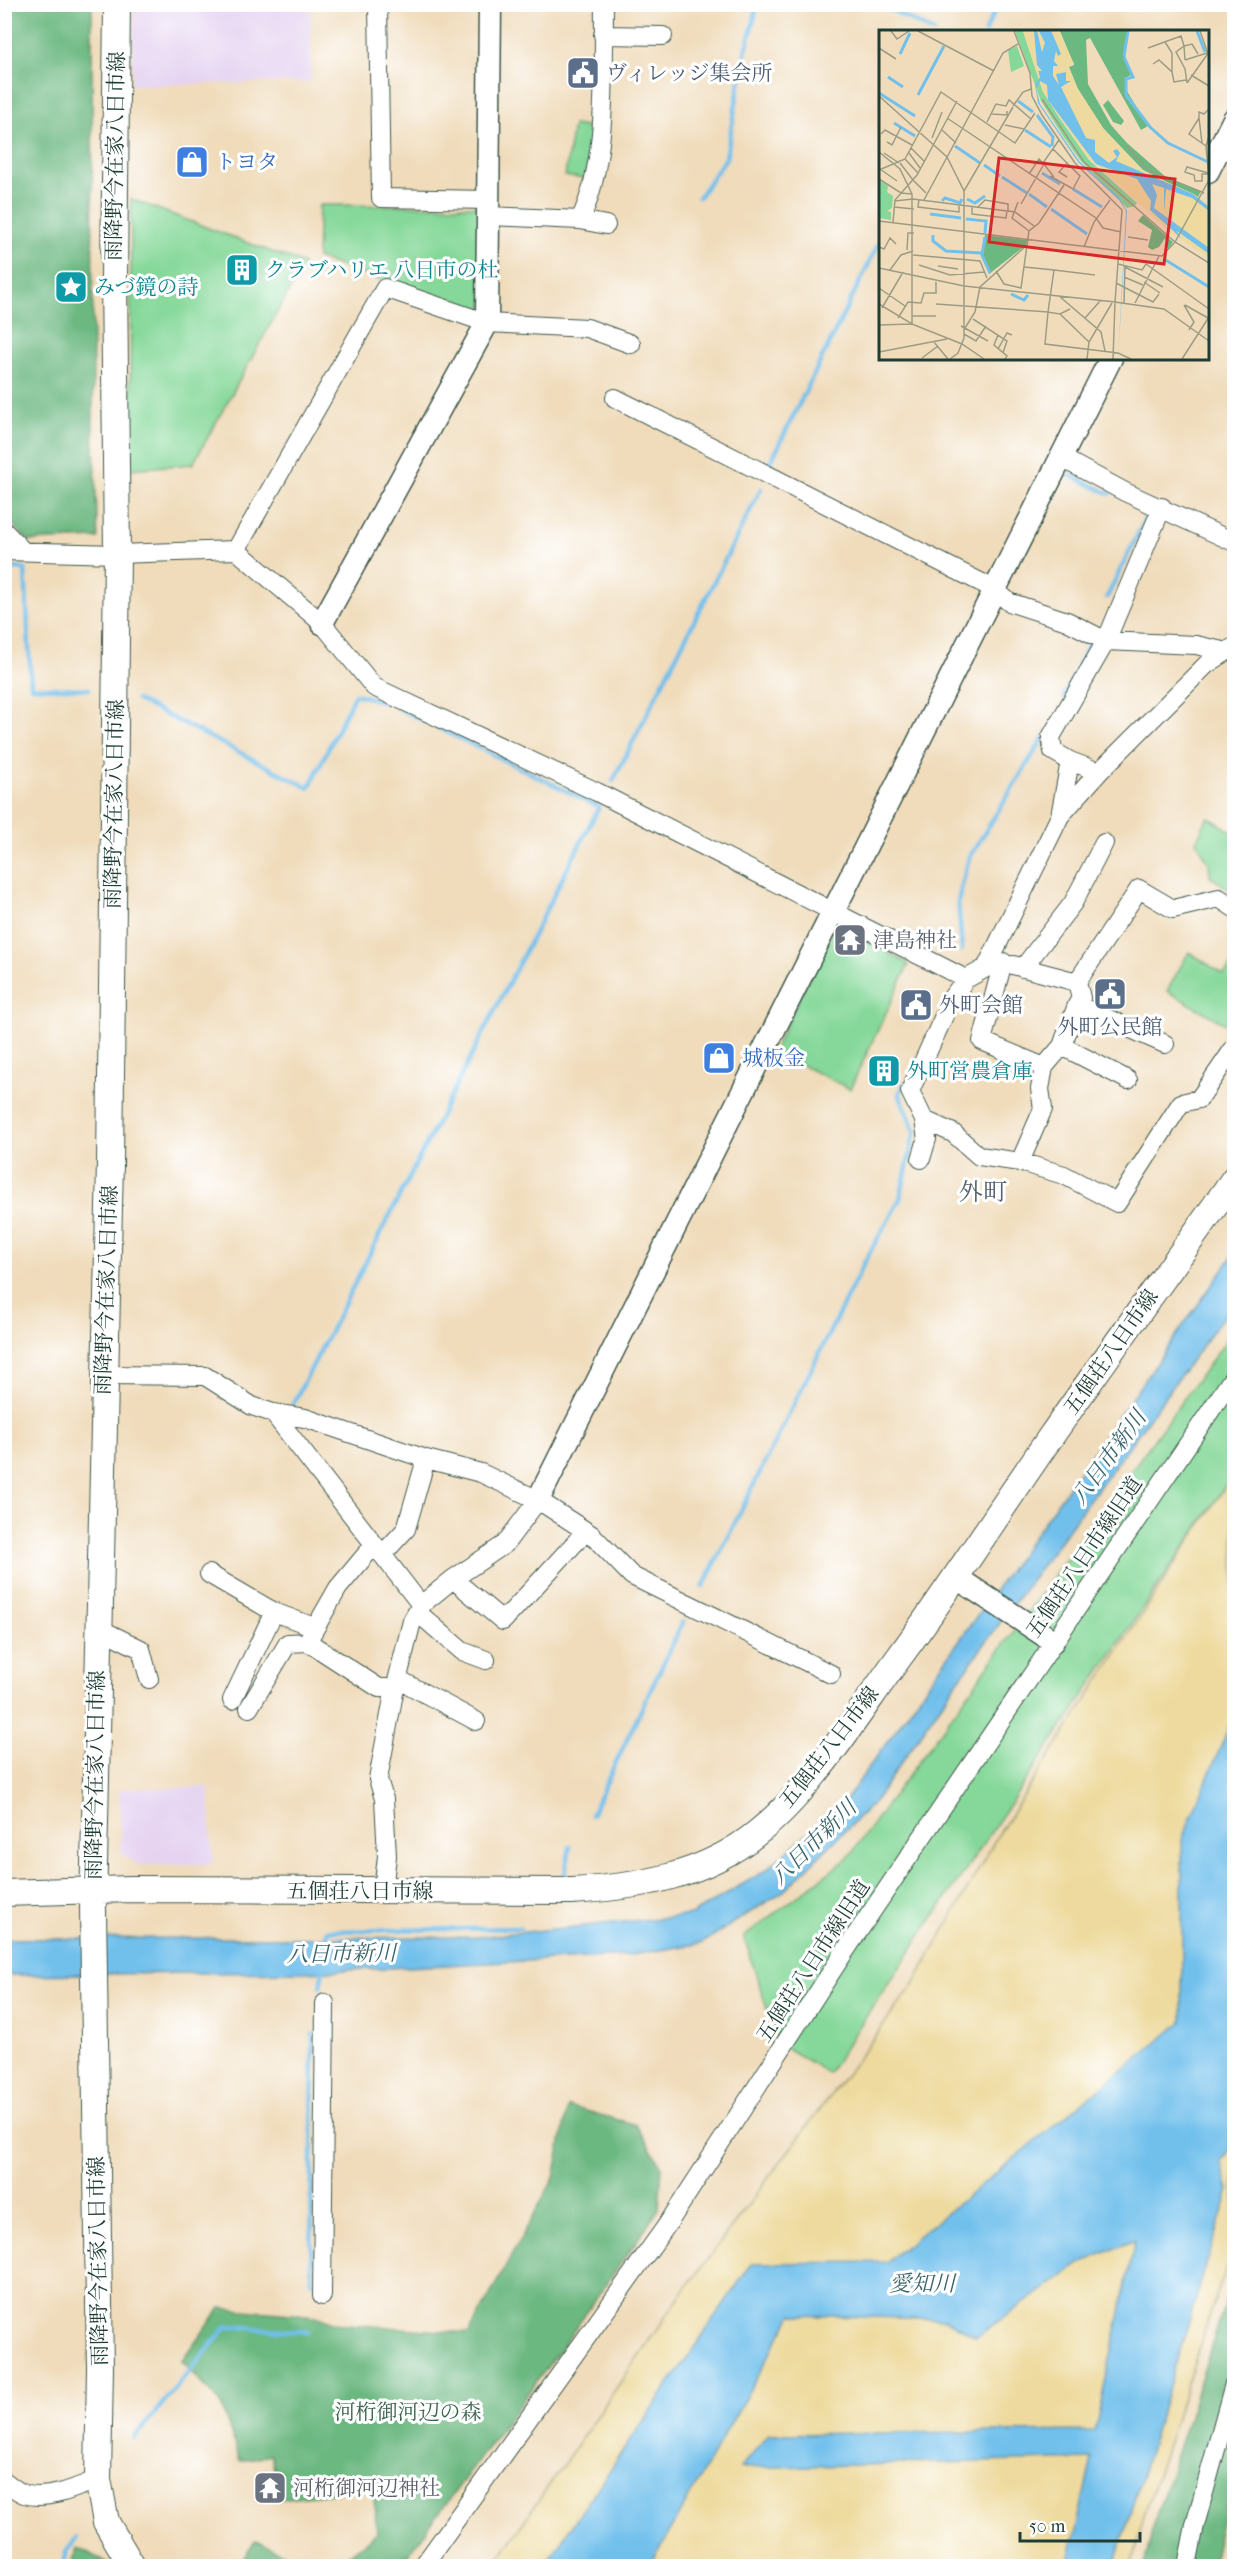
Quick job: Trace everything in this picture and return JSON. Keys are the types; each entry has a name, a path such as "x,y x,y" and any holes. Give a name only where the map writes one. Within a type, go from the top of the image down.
{"main road":[{"name":"雨降野今在家八日市線","path":"117,4 114,285 117,554 110,1163 93,1900 100,2368 98,2479 106,2522 132,2566"},
{"name":"五個荘八日市線","path":"4,1893 93,1900 131,1889 572,1892 620,1888 669,1878 708,1864 757,1834 801,1790 963,1582 1051,1437 1234,1179"}],"street":[{"path":"378,4 381,198 489,208 606,225"},
{"path":"322,623 487,323 490,4"},
{"path":"580,220 587,206 603,124 604,4"},
{"path":"603,35 663,36"},
{"path":"1209,169 1234,119"},
{"path":"236,550 385,288 487,323 587,328 631,344"},
{"path":"383,1891 387,1856 384,1799 378,1779 397,1684 419,1609 453,1579 505,1544 538,1500 1110,360"},
{"path":"615,398 994,589 1010,602 1067,621 1106,642 1196,645 1231,649"},
{"path":"1060,458 1125,492 1234,542"},
{"path":"1099,772 1070,762 1053,751 1051,737 1106,642 1162,507"},
{"path":"4,531 23,551"},
{"path":"4,551 117,554 236,550 322,623 374,687 597,792 966,979"},
{"path":"1060,816 1099,772 1206,665 1231,649"},
{"path":"1044,1066 982,1041 995,965 1060,816 1070,762"},
{"path":"1023,968 1073,903 1104,843"},
{"path":"1020,1162 1042,1109 1040,1089 1044,1066 1062,1046 1081,998 1077,982 1139,889 1173,909 1219,898 1234,908"},
{"path":"921,1160 927,1138 924,1120 910,1091 943,1013 966,979 995,965 1023,968 1077,982"},
{"path":"1077,1005 1165,1044"},
{"path":"1062,1046 1128,1080"},
{"path":"924,1120 953,1133 979,1156 1020,1162 1064,1175 1117,1203 1181,1103 1199,1099 1234,1048"},
{"path":"104,1375 205,1376 252,1406 273,1413 305,1418 426,1459 481,1473 538,1500 586,1531 632,1576 831,1674"},
{"name":"五個荘八日市線旧道","path":"423,2566 667,2225 1046,1636 1234,1376"},
{"path":"273,1413 378,1550 419,1609 462,1651 486,1659"},
{"path":"274,1612 240,1704 288,1643 311,1634 338,1588 378,1550 406,1529 426,1459"},
{"path":"453,1579 503,1621 586,1531"},
{"path":"208,1574 311,1634 379,1688 397,1684 477,1721"},
{"path":"963,1582 1046,1636"},
{"path":"98,1628 141,1649 149,1679"},
{"path":"322,2296 325,2003"},
{"path":"1187,2566 1195,2525 1234,2384"},
{"path":"4,2481 24,2494 43,2495 71,2490 98,2479"}],"shaded area":[{"path":"134,5 311,5 311,82 132,85"},
{"path":"209,1787 213,1864 138,1865 121,1853 119,1789"}],"green space":[{"path":"5,4 92,5 93,423 98,538 28,541 5,516"},
{"path":"573,125 593,128 586,179 565,176"},
{"path":"131,199 304,264 193,464 130,469"},
{"path":"319,205 484,206 483,316 317,258"},
{"path":"1208,817 1234,833 1234,893 1210,876 1209,863 1196,841"},
{"path":"836,924 909,964 850,1089 773,1051"},
{"path":"1189,952 1224,975 1234,960 1234,1024 1232,1028 1167,991"},
{"path":"1234,1330 1234,1473 828,2073 778,2043 744,1937 848,1858"},
{"name":"河桁御河辺の森","path":"568,2106 636,2125 662,2167 659,2209 563,2346 400,2566 334,2566 377,2533 373,2488 280,2499 271,2454 240,2461 221,2404 182,2361 220,2308 316,2316 332,2323 469,2333 554,2178"},
{"path":"1234,2276 1234,2470 1212,2566 1144,2566 1152,2530"},
{"path":"256,2540 308,2566 238,2566"},
{"path":"77,2548 113,2566 70,2566"}],"sand":[{"path":"1234,1473 1234,2250 1217,2293 1144,2515 1131,2566 493,2566 685,2289 914,1984 998,1835"}],"water":[{"name":"八日市新川","path":"1234,1254 1234,1302 946,1697 875,1801 784,1891 702,1943 625,1956 307,1972 5,1975 4,1939 477,1937 691,1915 765,1871 848,1797"},
{"name":"愛知川","path":"1234,1715 1234,2145 1221,2161 1229,2190 1114,2566 1068,2566 1092,2459 740,2468 769,2434 1095,2431 1135,2240 1083,2262 976,2337 945,2319 792,2315 650,2566 544,2566 752,2263 886,2262 1182,2022 1182,1839"}],"waterway":[{"path":"699,197 726,158 744,58 758,4"},
{"path":"880,4 930,30"},
{"path":"986,30 998,4"},
{"path":"1209,190 1216,176"},
{"path":"768,467 879,243"},
{"path":"1065,473 1110,494"},
{"path":"613,781 761,489"},
{"path":"1107,597 1149,512 1145,510"},
{"path":"4,567 25,569 31,687 89,689"},
{"path":"1064,697 1091,639"},
{"path":"137,700 309,788 355,694 385,702"},
{"path":"292,1406 599,807 398,708"},
{"path":"962,950 958,901 969,858 1044,737"},
{"path":"703,1587 865,1261 900,1199 915,1131 899,1094 904,1085"},
{"path":"591,1815 683,1622"},
{"path":"564,1879 570,1847"},
{"path":"326,1943 327,1931 520,1928"},
{"path":"320,1987 324,1966"},
{"path":"311,2281 313,2034"},
{"path":"134,2438 227,2326 307,2332"},
{"path":"62,2566 67,2550 76,2538"}],"place":[{"name":"ヴィレッジ集会所","path":"583,73"},
{"name":"トヨタ","path":"192,162"},
{"name":"クラブハリエ 八日市の杜","path":"242,270"},
{"name":"みづ鏡の詩","path":"71,287"},
{"name":"津島神社","path":"850,940"},
{"name":"外町公民館","path":"1110,994"},
{"name":"外町会館","path":"916,1005"},
{"name":"城板金","path":"719,1058"},
{"name":"外町営農倉庫","path":"884,1071"},
{"name":"河桁御河辺神社","path":"270,2488"}],"district":[{"name":"外町","path":"983,1192"}]}
